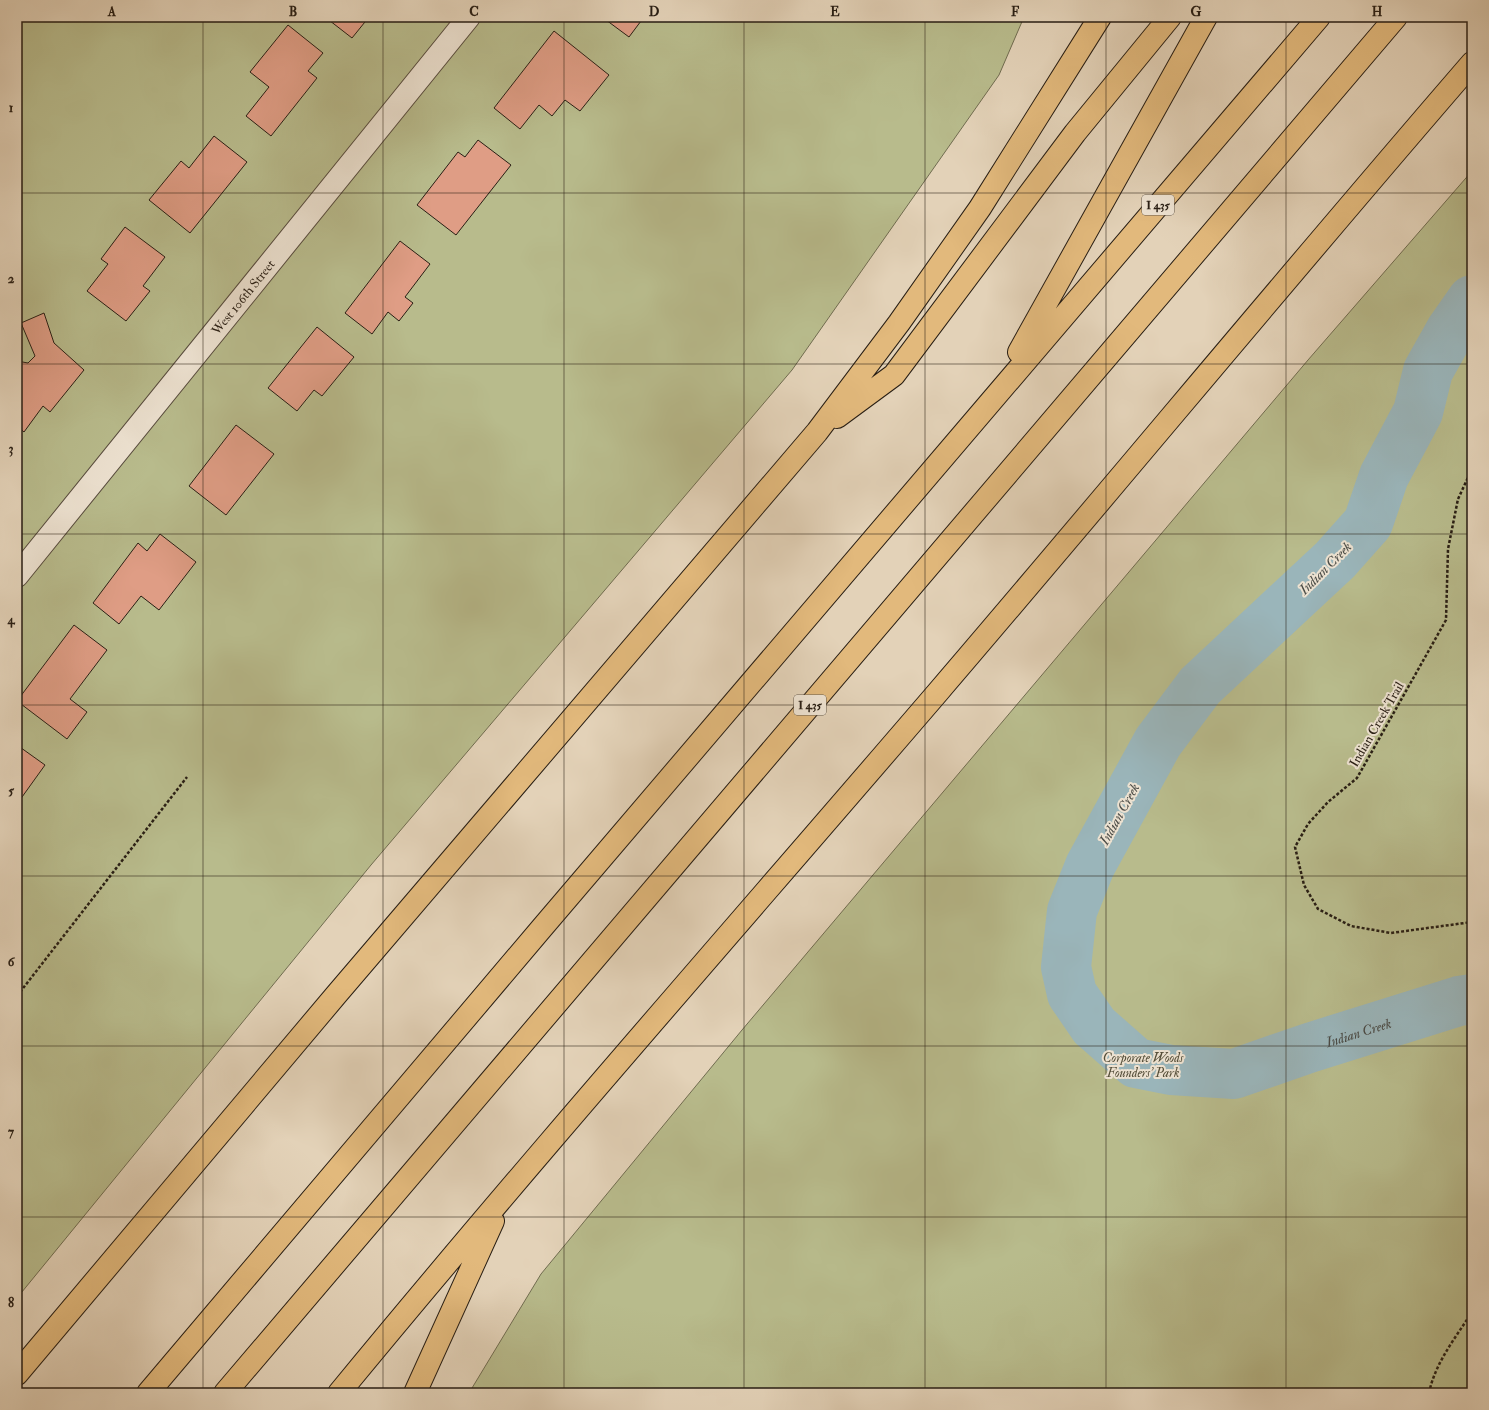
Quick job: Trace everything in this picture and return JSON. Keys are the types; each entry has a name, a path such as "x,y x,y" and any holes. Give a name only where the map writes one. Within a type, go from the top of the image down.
{"highway":[{"path":"17,1374 326,1007 817,432 899,323 980,208 1100,17"},
{"path":"817,432 894,375 1075,133 1170,17"},
{"path":"996,393 1206,17"},
{"name":"I 435","path":"148,1393 996,393 1319,17"},
{"name":"I 435","path":"225,1393 1396,17"},
{"path":"339,1393 504,1197 942,687 1228,348 1472,63"},
{"path":"415,1393 504,1197"}],"street":[{"name":"West 106th Street","path":"17,576 469,17"}],"path":[{"name":"Indian Creek Trail","path":"1472,469 1458,499 1448,549 1446,620 1357,778 1328,802 1308,824 1295,847 1304,885 1307,891 1318,909 1339,921 1351,926 1391,933 1472,922"},
{"path":"17,996 187,777"},
{"path":"1429,1393 1431,1382 1448,1349 1472,1312"}],"green space":[{"path":"17,17 1024,17 999,75 792,370 371,865 17,1298"},
{"name":"Corporate Woods Founders' Park","path":"1472,171 1472,1393 469,1393 541,1274 742,1030 1308,360"}],"building":[{"path":"325,17 369,17 352,38"},
{"path":"602,17 644,17 629,37"},
{"path":"288,25 323,53 308,71 317,78 271,136 246,116 269,87 250,72"},
{"path":"554,31 609,75 580,111 565,100 552,116 539,105 520,129 494,108"},
{"path":"214,136 247,162 190,233 149,200 181,161 189,168"},
{"path":"478,140 511,165 456,235 417,205 458,152 465,157"},
{"path":"125,227 165,257 143,286 150,291 126,321 87,291 108,264 101,259"},
{"path":"400,241 430,264 405,297 413,303 399,321 388,312 372,334 345,313"},
{"path":"44,313 54,343 84,370 50,412 43,406 24,432 17,426 17,361 28,363 35,356 21,323"},
{"path":"317,327 354,357 322,396 314,390 297,411 268,388"},
{"path":"236,425 274,454 226,515 189,486"},
{"path":"160,534 196,562 159,610 141,596 119,624 93,603 138,543 147,551"},
{"path":"74,625 107,650 70,699 87,712 67,739 17,701"},
{"path":"17,745 45,765 17,804"}],"waterway":[{"name":"Indian Creek","path":"1472,300 1451,330 1428,371 1418,412 1384,476 1368,523 1335,560 1200,686 1158,742 1090,866 1072,911 1066,967 1072,994 1094,1026 1136,1063 1171,1070 1234,1074 1309,1048 1459,1001 1472,999"}]}
